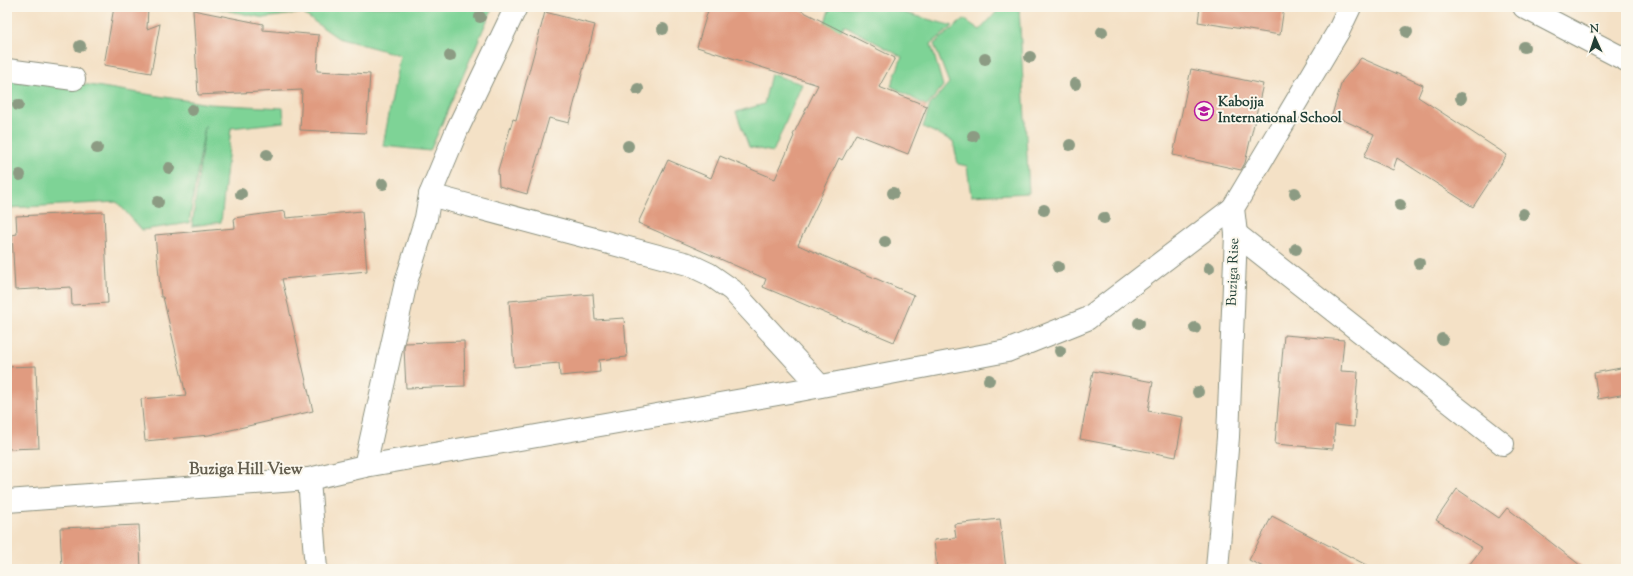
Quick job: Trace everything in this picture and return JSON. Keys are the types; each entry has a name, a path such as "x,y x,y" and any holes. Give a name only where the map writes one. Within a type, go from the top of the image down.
{"street":[{"path":"365,466 406,282 426,218 430,196 457,130 516,7"},
{"path":"7,501 309,480 365,466 820,386 1007,350 1087,319 1233,208 1339,30 1350,7"},
{"path":"1524,7 1626,60"},
{"path":"7,70 74,79"},
{"path":"430,196 688,264 709,274 732,290 820,386"},
{"name":"Buziga Rise","path":"1217,569 1228,437 1236,234 1233,208"},
{"path":"1236,234 1503,444"},
{"path":"309,480 316,569"}],"green space":[{"path":"210,7 493,7 430,151 383,146 400,55 338,38 302,13 264,18"},
{"path":"830,7 883,7 953,26 931,44 943,86 927,106 891,86 902,57 844,25 817,76 808,77"},
{"path":"1001,7 1019,7 1029,193 971,196 967,166 958,164 953,141 923,127 930,105 949,83 934,44 964,19 980,30"},
{"path":"7,72 209,104 283,108 284,122 231,128 221,222 192,226 205,126 189,223 142,230 117,202 7,208"},
{"path":"771,74 802,84 773,152 749,147 736,112 764,104"}],"building":[{"path":"114,7 148,7 147,29 160,24 151,73 104,65"},
{"path":"709,7 794,7 895,58 879,87 927,106 908,154 856,134 842,160 839,158 798,245 914,295 894,342 763,287 766,279 638,223 668,160 711,178 720,156 775,179 794,136 793,135 818,85 697,47"},
{"path":"1200,7 1284,7 1280,35 1198,22"},
{"path":"193,10 263,24 263,30 319,35 317,71 370,74 366,133 300,130 302,90 198,95"},
{"path":"545,12 595,25 569,123 549,118 527,194 499,186 498,170 513,119 516,120"},
{"path":"1361,58 1423,85 1418,97 1507,155 1473,207 1397,158 1393,170 1364,157 1374,134 1332,115 1342,81"},
{"path":"1191,69 1263,84 1245,163 1241,170 1173,155"},
{"path":"285,211 286,218 362,211 367,271 282,279 313,411 209,435 145,441 141,399 186,395 163,297 161,297 155,235 235,228 234,218"},
{"path":"104,212 108,303 72,305 71,287 15,290 12,235 17,234 16,216"},
{"path":"593,294 595,320 624,318 627,357 599,360 600,372 560,376 559,363 514,367 509,301"},
{"path":"1284,335 1344,340 1341,371 1358,372 1354,427 1335,425 1333,449 1275,444"},
{"path":"464,341 465,386 406,388 405,343"},
{"path":"36,366 39,448 7,449 7,367"},
{"path":"1626,367 1626,394 1598,399 1594,373"},
{"path":"1093,371 1153,382 1148,411 1183,417 1176,457 1080,439"},
{"path":"1457,489 1499,518 1507,508 1585,569 1466,569 1482,548 1436,520"},
{"path":"1272,516 1374,569 1267,569 1249,560"},
{"path":"1000,519 1006,569 937,569 934,540 956,538 954,524"},
{"path":"139,525 141,569 62,569 60,528"}],"place":[{"name":"Kabojja International School","path":"1204,111"}],"district":[{"name":"Buziga Hill View","path":"246,470"}]}
